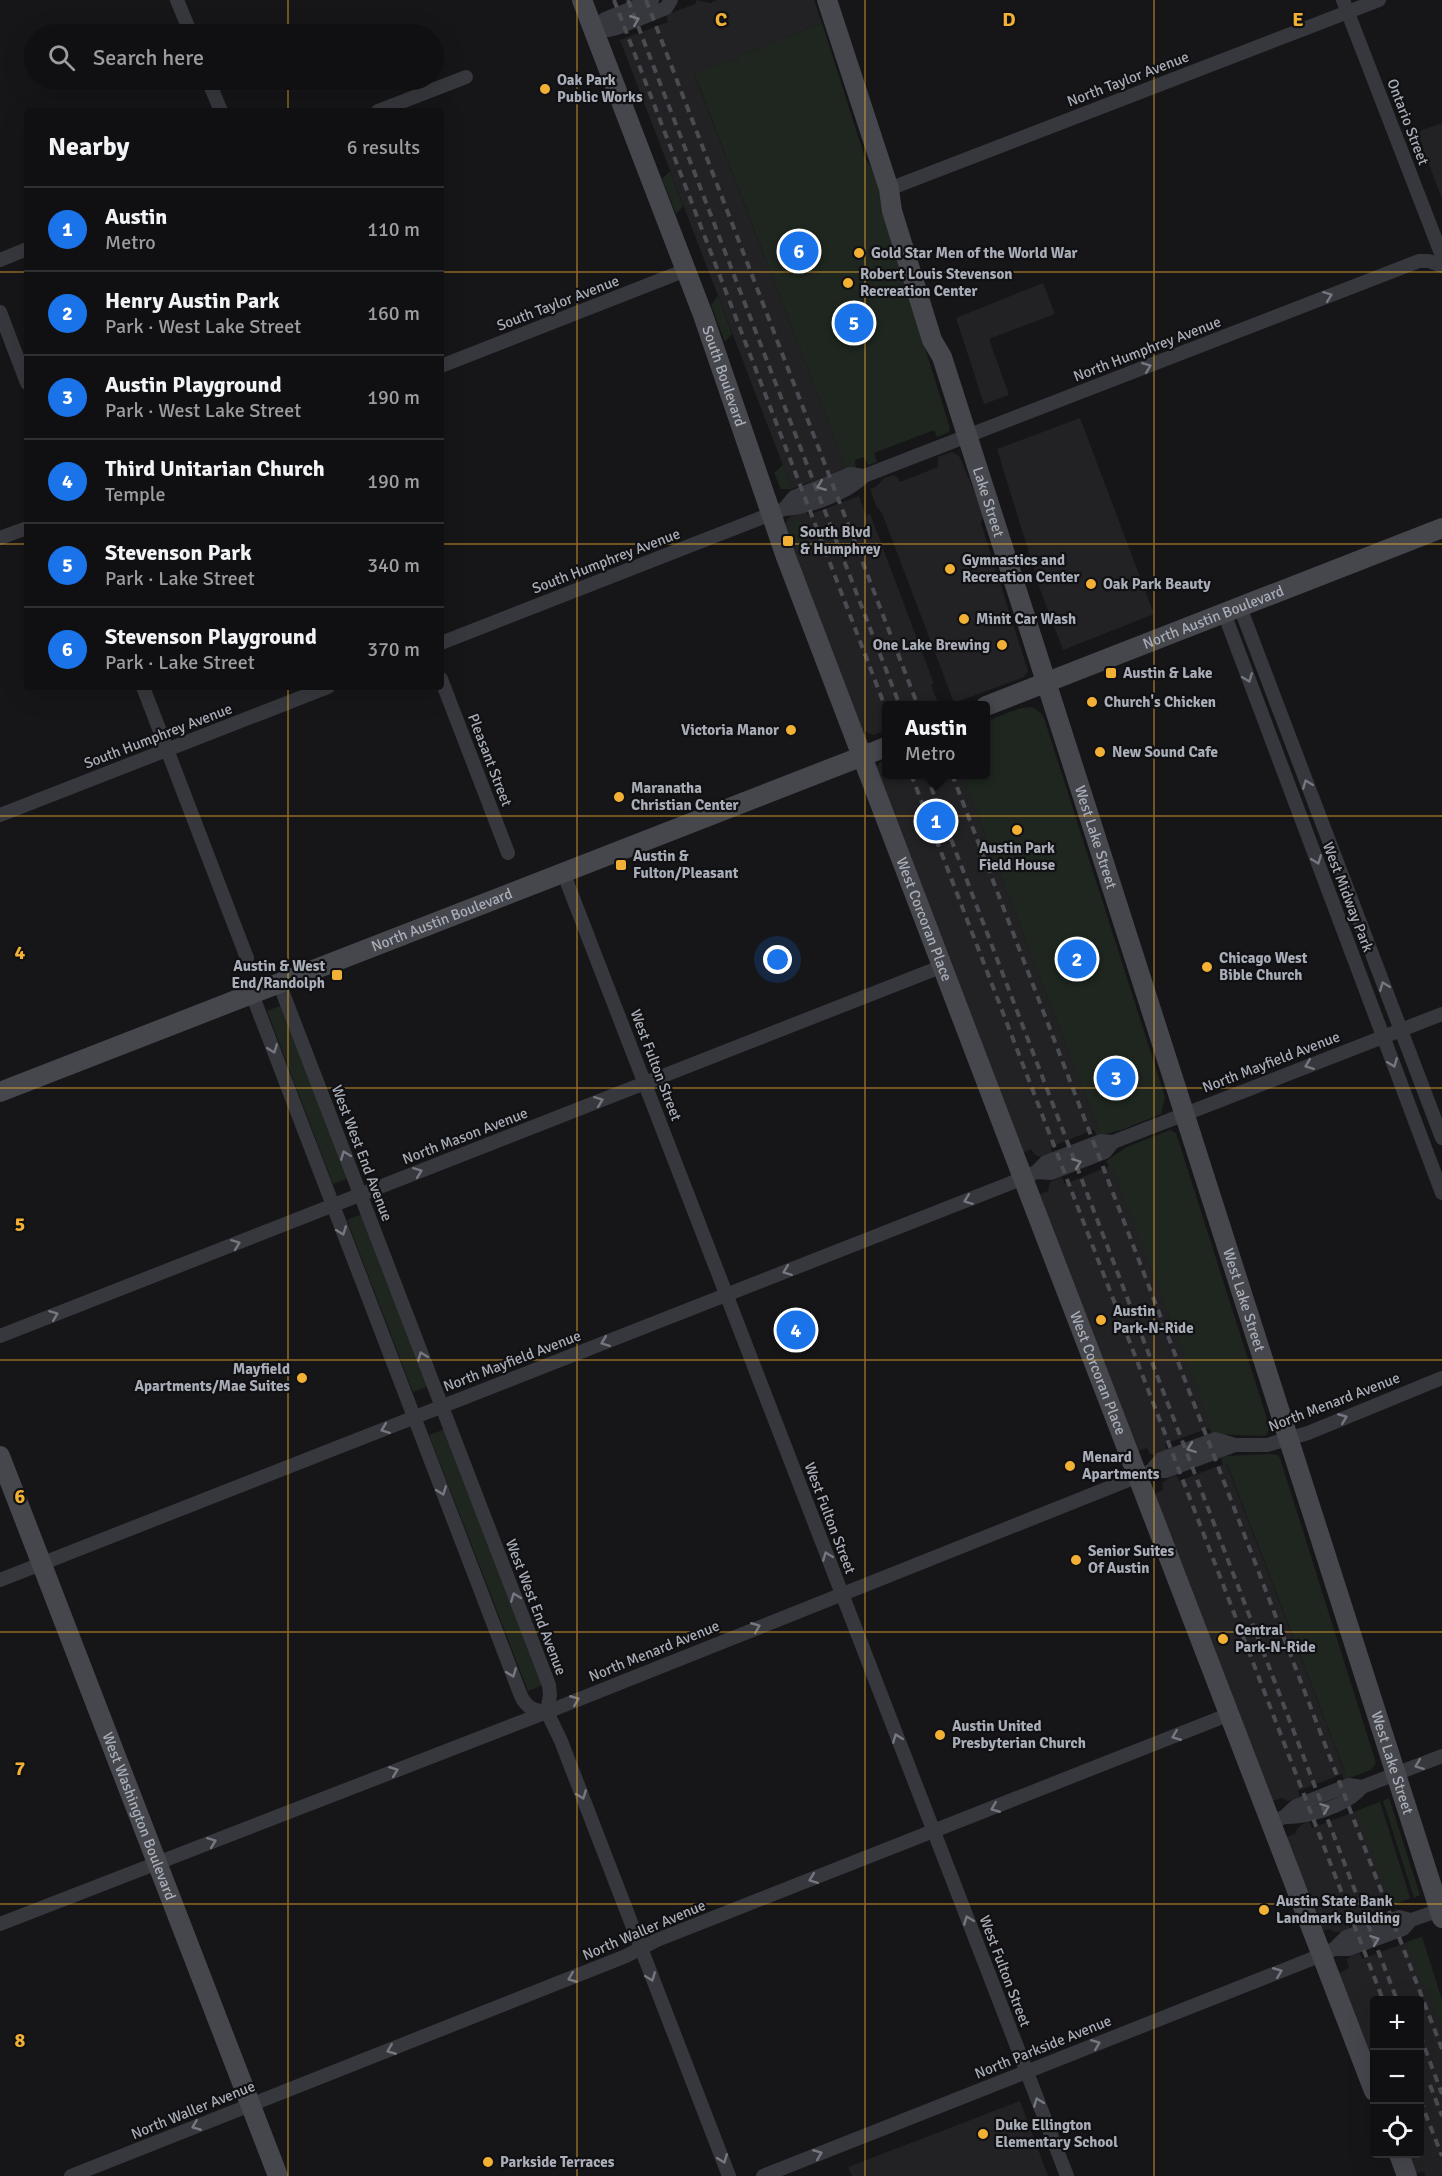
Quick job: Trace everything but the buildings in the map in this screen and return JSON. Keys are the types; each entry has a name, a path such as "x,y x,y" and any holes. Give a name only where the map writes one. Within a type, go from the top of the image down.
{"street":[{"path":"177,0 186,24"},
{"name":"South Boulevard","path":"582,0 778,512 862,755"},
{"path":"594,29 605,19 652,0"},
{"path":"594,29 609,30 617,27 666,8 671,0"},
{"name":"Lake Street","path":"827,0 889,189 903,207 944,336 942,357 1047,682"},
{"name":"North Taylor Avenue","path":"889,189 1346,6 1379,0"},
{"name":"Ontario Street","path":"1346,6 1442,256"},
{"path":"444,85 466,76"},
{"path":"212,90 219,108"},
{"path":"386,108 431,90"},
{"path":"0,260 24,250"},
{"name":"North Humphrey Avenue","path":"778,512 799,509 855,486 864,477 1419,261 1429,261 1442,266"},
{"name":"South Taylor Avenue","path":"444,365 686,270"},
{"path":"0,312 24,375"},
{"name":"South Humphrey Avenue","path":"444,642 778,512"},
{"path":"0,538 24,529"},
{"name":"North Austin Boulevard","path":"990,704 1441,530"},
{"name":"West Midway Park","path":"1232,610 1401,1030 1442,1138"},
{"name":"West Midway Park","path":"1232,610 1383,1036 1442,1193"},
{"name":"West Lake Street","path":"1047,682 1441,1914"},
{"name":"Pleasant Street","path":"444,687 508,853"},
{"path":"144,690 247,958"},
{"name":"South Humphrey Avenue","path":"0,815 320,690"},
{"name":"North Austin Boulevard","path":"0,1092 882,747"},
{"name":"West Corcoran Place","path":"862,755 943,966 1030,1175 1145,1473 1230,1714 1278,1820 1328,1951 1370,2079"},
{"name":"West Fulton Street","path":"563,872 1067,2176"},
{"name":"North Mason Avenue","path":"0,1336 943,966"},
{"name":"West West End Avenue","path":"279,983 549,1685 547,1712"},
{"path":"252,994 521,1696 525,1704 533,1710 547,1712 561,1741 729,2176"},
{"name":"North Mayfield Avenue","path":"0,1580 1030,1175 1051,1173 1105,1152 1113,1142 1442,1014"},
{"name":"North Menard Avenue","path":"0,1924 547,1712 1145,1473 1161,1459 1215,1439 1235,1445 1267,1445 1289,1439 1442,1378"},
{"name":"West Washington Boulevard","path":"0,1456 278,2176"},
{"name":"North Waller Avenue","path":"71,2176 640,1949 657,1940 1230,1714"},
{"path":"1278,1820 1296,1806 1349,1785 1362,1787 1442,1756"},
{"name":"North Parkside Avenue","path":"763,2176 1328,1951 1346,1937 1399,1917 1410,1920 1441,1914"},
{"path":"1400,2158 1407,2176"}],"shaded area":[{"path":"697,0 710,3 717,0 814,0 822,23 739,56 740,60 733,62 732,59 694,74 846,468 792,489 620,40 668,22 666,15 695,4"},
{"path":"822,23 865,158 872,169 888,218 887,226 950,428 949,432 937,437 934,430 874,453 877,462 868,465 864,457 855,460 856,469 844,474 843,469 846,468 694,73 732,59 734,62 739,60 739,56"},
{"path":"1442,123 1442,199 1417,132"},
{"path":"670,171 683,206 676,214 662,179"},
{"path":"1043,283 1055,314 989,339 1009,395 984,404 956,318"},
{"path":"718,296 732,334 725,342 711,305"},
{"path":"1080,418 1154,614 1063,650 1041,592 997,449"},
{"path":"952,452 959,456 976,495 983,516 981,523 1028,671 1024,677 959,701 953,701 882,513 876,506 870,489 877,486 884,478 894,475 900,482 938,467 938,457"},
{"path":"783,465 792,489 781,489 774,473"},
{"path":"859,496 866,516 870,514 934,684 931,685 937,701 882,701 882,732 873,735 862,730 852,710 785,526 787,519 792,516 806,510 808,515"},
{"path":"799,518 806,535 799,549 794,545 792,534 788,529 791,522"},
{"path":"1032,707 1044,718 1165,1097 1161,1114 1121,1130 1097,1136 1094,1130 1098,1128 964,779 990,779 990,720 1021,708"},
{"path":"882,761 882,779 964,779 1098,1128 1051,1147 1052,1153 1041,1157 1035,1155 1031,1149 1023,1153 877,768"},
{"path":"282,1005 349,1178 333,1184 267,1011"},
{"path":"1170,1130 1176,1133 1270,1428 1264,1436 1212,1434 1209,1428 1211,1426 1112,1166 1109,1166 1106,1161 1127,1147"},
{"path":"1112,1165 1212,1427 1165,1444 1167,1450 1156,1455 1150,1454 1147,1448 1138,1451 1040,1194 1048,1191 1050,1182 1062,1177 1065,1184"},
{"path":"362,1214 429,1386 413,1392 347,1220"},
{"path":"445,1429 543,1685 528,1691 429,1435"},
{"path":"1278,1455 1280,1458 1376,1763 1371,1770 1344,1780 1342,1774 1345,1772 1227,1464 1223,1465 1221,1458"},
{"path":"1226,1463 1345,1773 1298,1791 1300,1797 1288,1801 1282,1798 1272,1801 1154,1494 1163,1490 1162,1483 1169,1478 1176,1475 1179,1481"},
{"path":"1389,1798 1420,1895 1414,1898 1383,1801"},
{"path":"1380,1802 1410,1898 1348,1922 1350,1929 1344,1932 1334,1932 1330,1929 1322,1931 1286,1837 1295,1834 1297,1829 1309,1821 1312,1828"},
{"path":"1380,1802 1410,1898 1392,1906 1356,1811"},
{"path":"1422,1937 1442,2000 1442,2175 1425,2176 1424,2172 1416,2173 1409,2158 1424,2158 1424,1996 1370,1996 1370,2061 1337,1974 1349,1968 1347,1960 1351,1956 1360,1953 1362,1959"},
{"path":"1422,1937 1442,2000 1442,2028 1406,1942"},
{"name":"Duke Ellington Elementary School","path":"1020,2101 1048,2176 852,2176 848,2167"}],"railway":[{"path":"614,0 883,701"},
{"path":"628,0 898,701"},
{"path":"646,0 916,701"},
{"path":"913,779 1381,1996"},
{"path":"928,779 1395,1996"},
{"path":"954,779 1442,2049"},
{"path":"1424,2046 1442,2094"},
{"path":"1430,2085 1442,2116"},
{"path":"1422,2104 1442,2156"}],"place":[{"name":"Oak Park Public Works","path":"545,89"},
{"name":"Stevenson Playground","path":"799,251"},
{"name":"Gold Star Men of the World War","path":"859,253"},
{"name":"Robert Louis Stevenson Recreation Center","path":"848,283"},
{"name":"Stevenson Park","path":"854,323"},
{"name":"South Blvd & Humphrey","path":"788,541"},
{"name":"Gymnastics and Recreation Center","path":"950,569"},
{"name":"Oak Park Beauty","path":"1091,584"},
{"name":"Minit Car Wash","path":"964,619"},
{"name":"One Lake Brewing","path":"1002,645"},
{"name":"Austin & Lake","path":"1111,673"},
{"name":"Church's Chicken","path":"1092,702"},
{"name":"Victoria Manor","path":"791,730"},
{"name":"New Sound Cafe","path":"1100,752"},
{"name":"Maranatha Christian Center","path":"619,797"},
{"name":"Austin","path":"936,821"},
{"name":"Austin Park Field House","path":"1017,830"},
{"name":"Austin & Fulton/Pleasant","path":"621,865"},
{"name":"Henry Austin Park","path":"1077,959"},
{"name":"Chicago West Bible Church","path":"1207,967"},
{"name":"Austin & West End/Randolph","path":"337,975"},
{"name":"Austin Playground","path":"1116,1078"},
{"name":"Austin Park-N-Ride","path":"1101,1320"},
{"name":"Third Unitarian Church","path":"796,1330"},
{"name":"Mayfield Apartments/Mae Suites","path":"302,1378"},
{"name":"Menard Apartments","path":"1070,1466"},
{"name":"Senior Suites Of Austin","path":"1076,1560"},
{"name":"Central Park-N-Ride","path":"1223,1639"},
{"name":"Austin United Presbyterian Church","path":"940,1735"},
{"name":"Austin State Bank Landmark Building","path":"1264,1910"},
{"name":"Duke Ellington Elementary School","path":"983,2134"},
{"name":"Parkside Terraces","path":"488,2162"}]}
